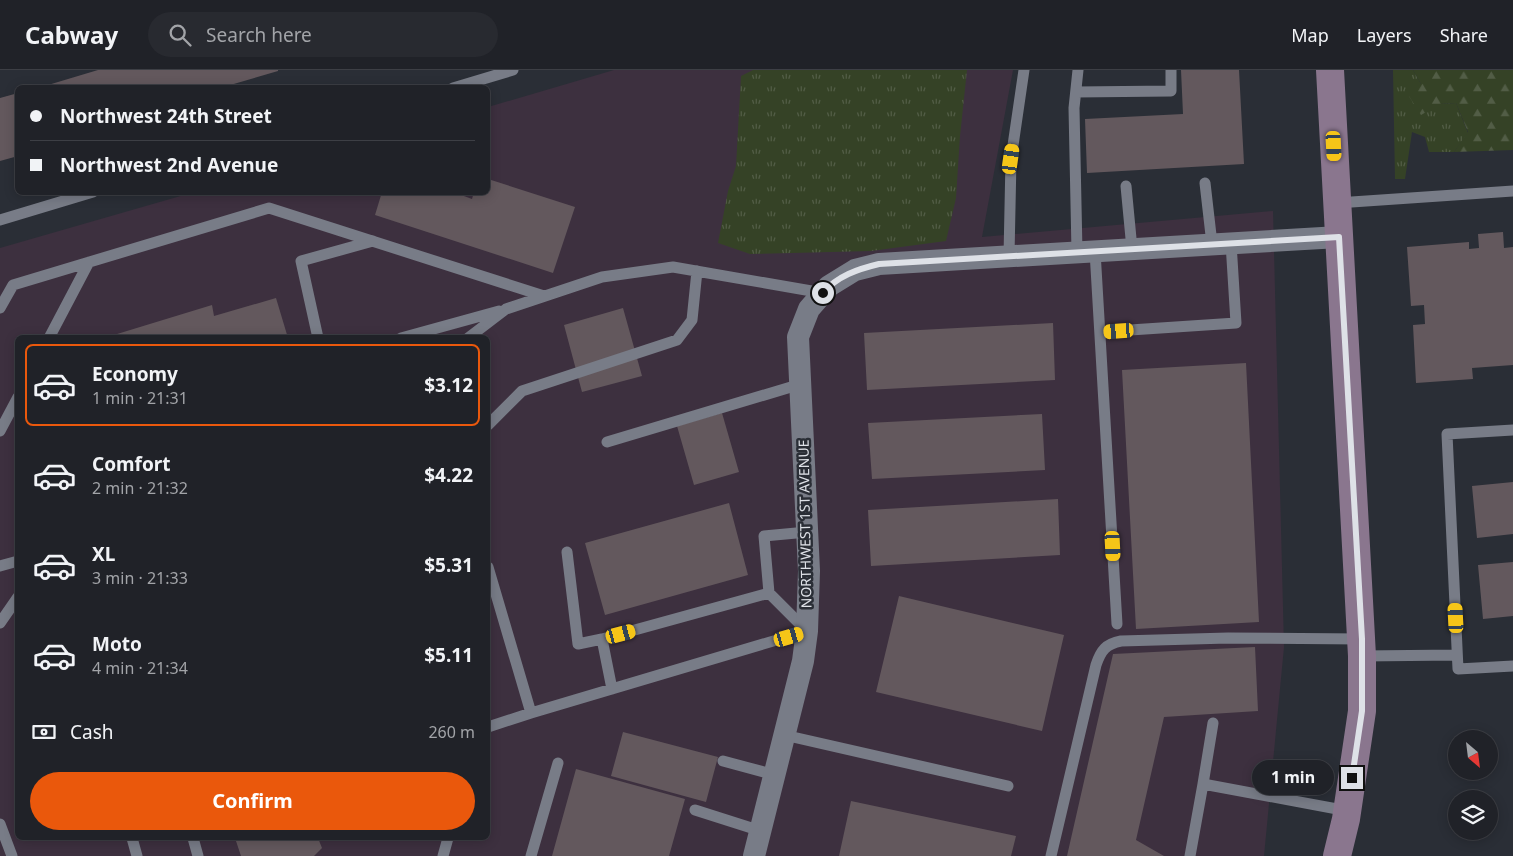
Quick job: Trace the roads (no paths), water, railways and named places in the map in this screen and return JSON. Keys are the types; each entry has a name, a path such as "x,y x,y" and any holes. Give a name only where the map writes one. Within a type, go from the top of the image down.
{"street":[{"path":"1330,70 1362,648 1362,711 1348,811 1337,856"},
{"path":"826,289 855,270 879,264 1339,237"},
{"name":"NORTHWEST 1ST AVENUE","path":"754,856 803,661 807,632 809,571 798,337 809,309 826,289"}],"lane":[{"path":"463,85 513,70"},
{"path":"1009,256 1011,159 1024,70"},
{"path":"1078,70 1074,108 1086,252 1100,332 1117,624"},
{"path":"1076,92 1171,91 1171,70"},
{"path":"1100,332 1236,323 1222,244 1205,183"},
{"path":"1126,186 1132,249"},
{"path":"1337,203 1513,191"},
{"path":"0,220 83,195"},
{"path":"0,308 13,285 269,208 544,296"},
{"path":"317,335 300,261 373,241"},
{"path":"51,335 89,262"},
{"path":"412,335 506,309 602,277 673,267 826,289"},
{"path":"490,423 522,391 677,340 692,320 697,271"},
{"path":"472,335 506,309"},
{"path":"607,442 800,384"},
{"path":"0,431 15,403"},
{"path":"1513,430 1447,434 1458,669 1513,666"},
{"path":"490,726 807,632 769,593 764,536 807,532"},
{"path":"567,552 578,644 769,593"},
{"path":"0,566 15,562"},
{"path":"490,575 531,713"},
{"path":"0,623 15,601"},
{"path":"1051,856 1096,665 1104,647 1110,643 1121,641 1228,638 1457,655"},
{"path":"602,639 612,689"},
{"path":"1190,856 1213,723"},
{"path":"784,735 1008,786"},
{"path":"531,856 558,762"},
{"path":"723,762 775,775"},
{"path":"1203,784 1348,811"},
{"path":"695,810 761,830"},
{"path":"0,824 12,856"},
{"path":"133,840 138,856"},
{"path":"194,840 198,856"},
{"path":"443,856 447,840"}]}
